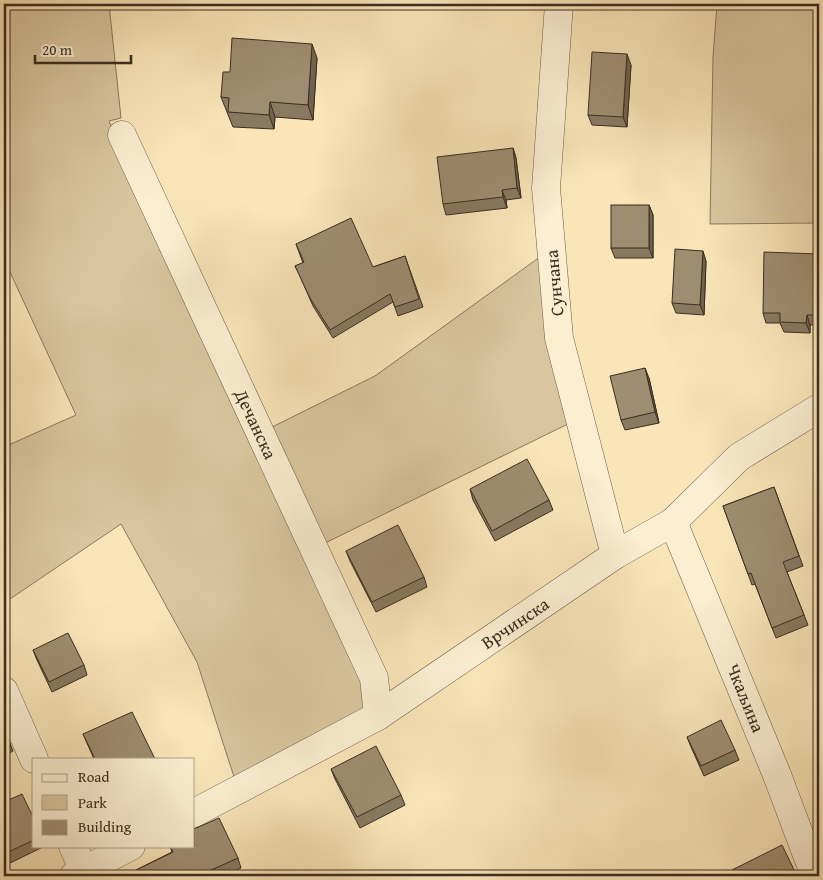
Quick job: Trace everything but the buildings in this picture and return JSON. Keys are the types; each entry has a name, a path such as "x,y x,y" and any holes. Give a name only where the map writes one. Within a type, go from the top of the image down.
{"street":[{"name":"Сунчана","path":"559,4 546,188 559,338 615,555"},
{"name":"Дечанска","path":"122,135 374,678 378,716"},
{"name":"Врчинска","path":"195,812 378,716 615,555 674,522 739,457 819,408"},
{"name":"Чкаљина","path":"674,522 777,774 815,876"},
{"path":"4,691 34,758"},
{"path":"73,848 79,874 127,848"}],"green space":[{"path":"4,4 109,4 121,118 109,121 179,282 365,680 369,713 235,780 197,662 121,524 4,603 4,447 76,415 4,259"},
{"path":"717,4 819,4 819,223 710,224 713,57"},
{"path":"544,254 572,422 319,546 266,430 375,376"}]}
